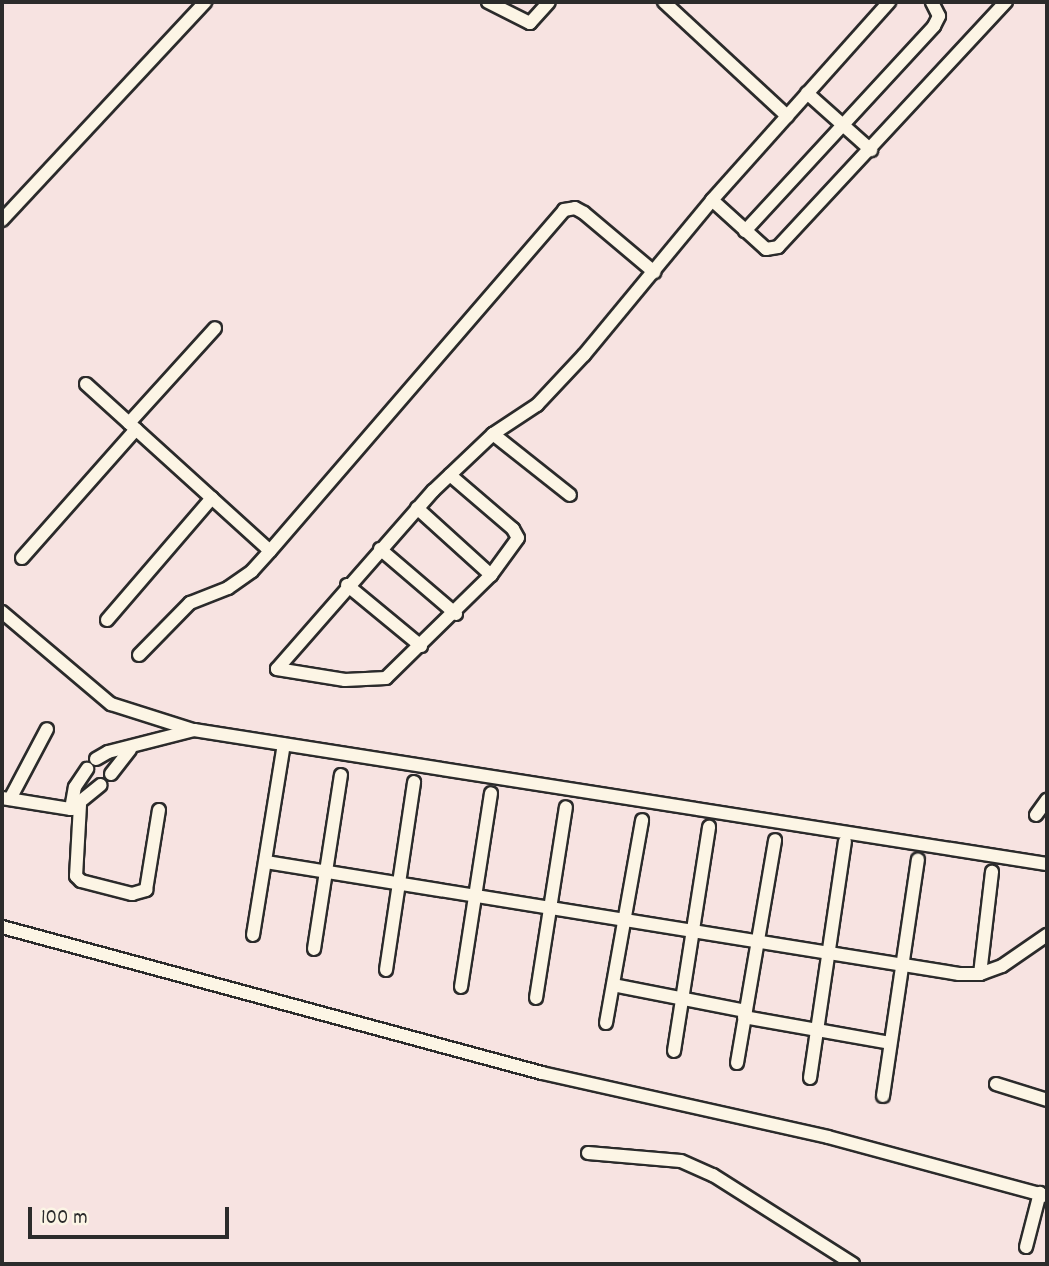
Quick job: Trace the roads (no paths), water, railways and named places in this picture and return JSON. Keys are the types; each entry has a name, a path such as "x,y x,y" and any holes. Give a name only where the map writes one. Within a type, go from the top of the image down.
{"street":[{"path":"2,220 205,2"},
{"path":"488,2 530,23 549,2"},
{"path":"664,2 787,117"},
{"path":"450,475 513,529 518,538 491,575 456,614 386,678 370,681 277,669 347,585 417,508 450,475 492,434 537,405 654,272 712,200 889,2"},
{"path":"745,231 934,26 939,16 932,2"},
{"path":"712,200 766,248 778,247 1006,2"},
{"path":"807,93 871,150"},
{"path":"139,656 190,603 228,587 270,551 564,210 575,208 584,213 654,272"},
{"path":"22,558 215,328"},
{"path":"86,384 270,551"},
{"path":"492,434 570,495"},
{"path":"107,620 212,498"},
{"path":"417,508 491,575"},
{"path":"380,549 456,614"},
{"path":"347,585 421,646"},
{"path":"2,612 111,704 194,730 1047,864"},
{"path":"47,729 6,799 76,807 101,785"},
{"path":"159,810 146,890 132,894 81,881 76,876 75,787 92,764 108,752 130,750 194,730"},
{"path":"253,935 284,744"},
{"path":"111,774 130,750"},
{"path":"314,948 328,872 341,775"},
{"path":"386,970 401,884 414,782"},
{"path":"461,987 491,793"},
{"path":"1036,815 1047,800"},
{"path":"536,998 566,807"},
{"path":"606,1023 642,820"},
{"path":"674,1051 709,827"},
{"path":"737,1063 775,840"},
{"path":"810,1078 845,842"},
{"path":"883,1096 918,860"},
{"path":"266,862 901,964 980,974 1002,966 1046,937"},
{"path":"980,974 992,872"},
{"path":"2,927 542,1073 828,1136 1044,1194 1026,1247"},
{"path":"613,985 817,1031 890,1043"},
{"path":"996,1084 1047,1100"},
{"path":"588,1153 681,1161 725,1182 853,1264"}]}
